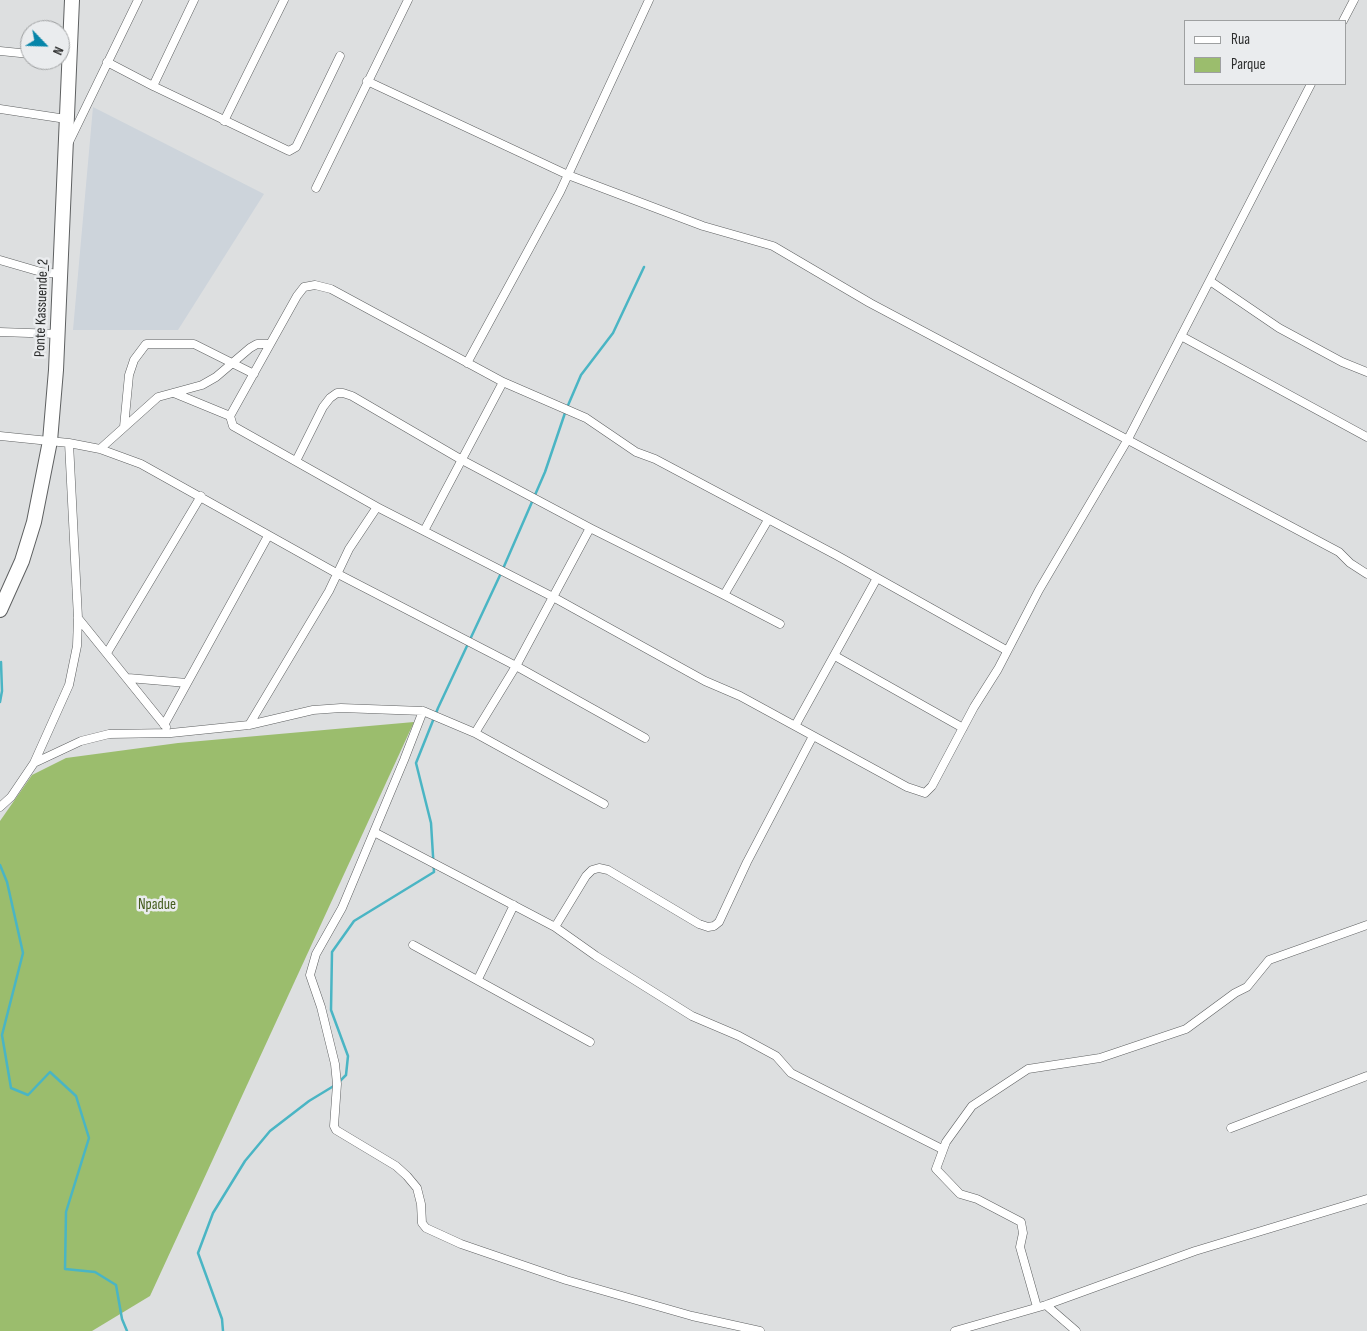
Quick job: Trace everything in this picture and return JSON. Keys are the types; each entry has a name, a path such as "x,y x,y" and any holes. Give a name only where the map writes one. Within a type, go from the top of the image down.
{"highway":[{"name":"Ponte Kassuende_2","path":"70,20 72,0"},
{"name":"Ponte Kassuende_2","path":"0,610 22,561 34,522 50,441 58,334 66,119 65,70"}],"street":[{"path":"64,151 138,0"},
{"path":"153,86 194,0"},
{"path":"224,121 284,0"},
{"path":"316,188 408,0"},
{"path":"467,363 568,175 649,0"},
{"path":"1344,20 1354,0"},
{"path":"1,53 20,54"},
{"path":"107,62 224,121 289,151 296,147 340,56"},
{"path":"367,81 522,156 568,175 703,226 773,246 884,311 1339,552 1350,563 1367,574"},
{"path":"1006,650 878,578 655,459 636,452 586,418 503,382 331,289 316,285 304,288 297,296 230,416 233,426 377,507 553,597 705,681 740,696 907,787 925,793 932,786 998,669 1006,650 1128,439 1310,85"},
{"path":"0,109 66,119"},
{"path":"0,260 40,272 60,274"},
{"path":"1210,281 1279,328 1342,362 1367,372"},
{"path":"0,332 58,334"},
{"path":"1181,336 1367,437"},
{"path":"124,427 130,375 134,360 146,344 194,344 254,374"},
{"path":"100,449 158,397 202,385 216,377 257,344 270,344"},
{"path":"424,531 503,382"},
{"path":"174,392 230,416"},
{"path":"296,461 323,407 330,398 337,393 352,396 462,460 590,528 780,624"},
{"path":"0,436 69,443 100,449 141,464 338,574 516,666 646,738"},
{"path":"0,806 11,796 34,763 69,685 77,646 78,618 69,443"},
{"path":"107,653 200,496"},
{"path":"249,725 338,574 350,549 377,507"},
{"path":"724,595 768,520"},
{"path":"475,733 516,666 590,528"},
{"path":"164,725 268,536"},
{"path":"795,726 878,578"},
{"path":"78,618 171,733"},
{"path":"834,656 963,728"},
{"path":"128,678 187,683"},
{"path":"34,763 95,736 171,733 249,725 313,710 342,708 423,711 475,733 604,804"},
{"path":"423,711 342,908 316,954 310,975 321,1007 335,1064 337,1084 334,1126 336,1130 396,1166 407,1176 417,1188 422,1204 422,1223 426,1228 461,1244 566,1280 692,1316 760,1331"},
{"path":"554,927 586,876 592,870 599,868 608,870 699,924 708,927 714,926 719,922 746,862 813,736"},
{"path":"374,832 554,927 596,956 692,1016 739,1036 776,1056 791,1074 942,1149"},
{"path":"478,979 514,906"},
{"path":"1037,1307 1020,1247 1023,1233 1021,1222 956,1192 936,1169 942,1149 953,1129 972,1106 1028,1069 1100,1058 1186,1029 1235,993 1248,987 1269,960 1367,925"},
{"path":"413,945 590,1042"},
{"path":"1231,1128 1367,1076"},
{"path":"955,1331 1046,1305 1195,1251 1367,1199"},
{"path":"1046,1305 1076,1331"}],"shaded area":[{"path":"93,107 264,194 178,330 73,330"}],"green space":[{"name":"Npadue","path":"414,722 150,1296 92,1331 0,1331 0,821 32,775 66,758 178,743"}],"waterway":[{"path":"223,1331 222,1319 198,1253 213,1213 245,1161 270,1131 309,1101 337,1084 346,1075 348,1056 331,1010 332,952 354,921 434,872 431,823 416,763 438,708 502,571 545,472 566,410 581,375 613,333 644,267"},
{"path":"0,702 2,691 1,662"},
{"path":"0,865 7,882 23,953 2,1035 11,1088 28,1095 50,1072 76,1096 89,1138 66,1212 65,1269 95,1272 116,1285 122,1319 127,1331"}]}
